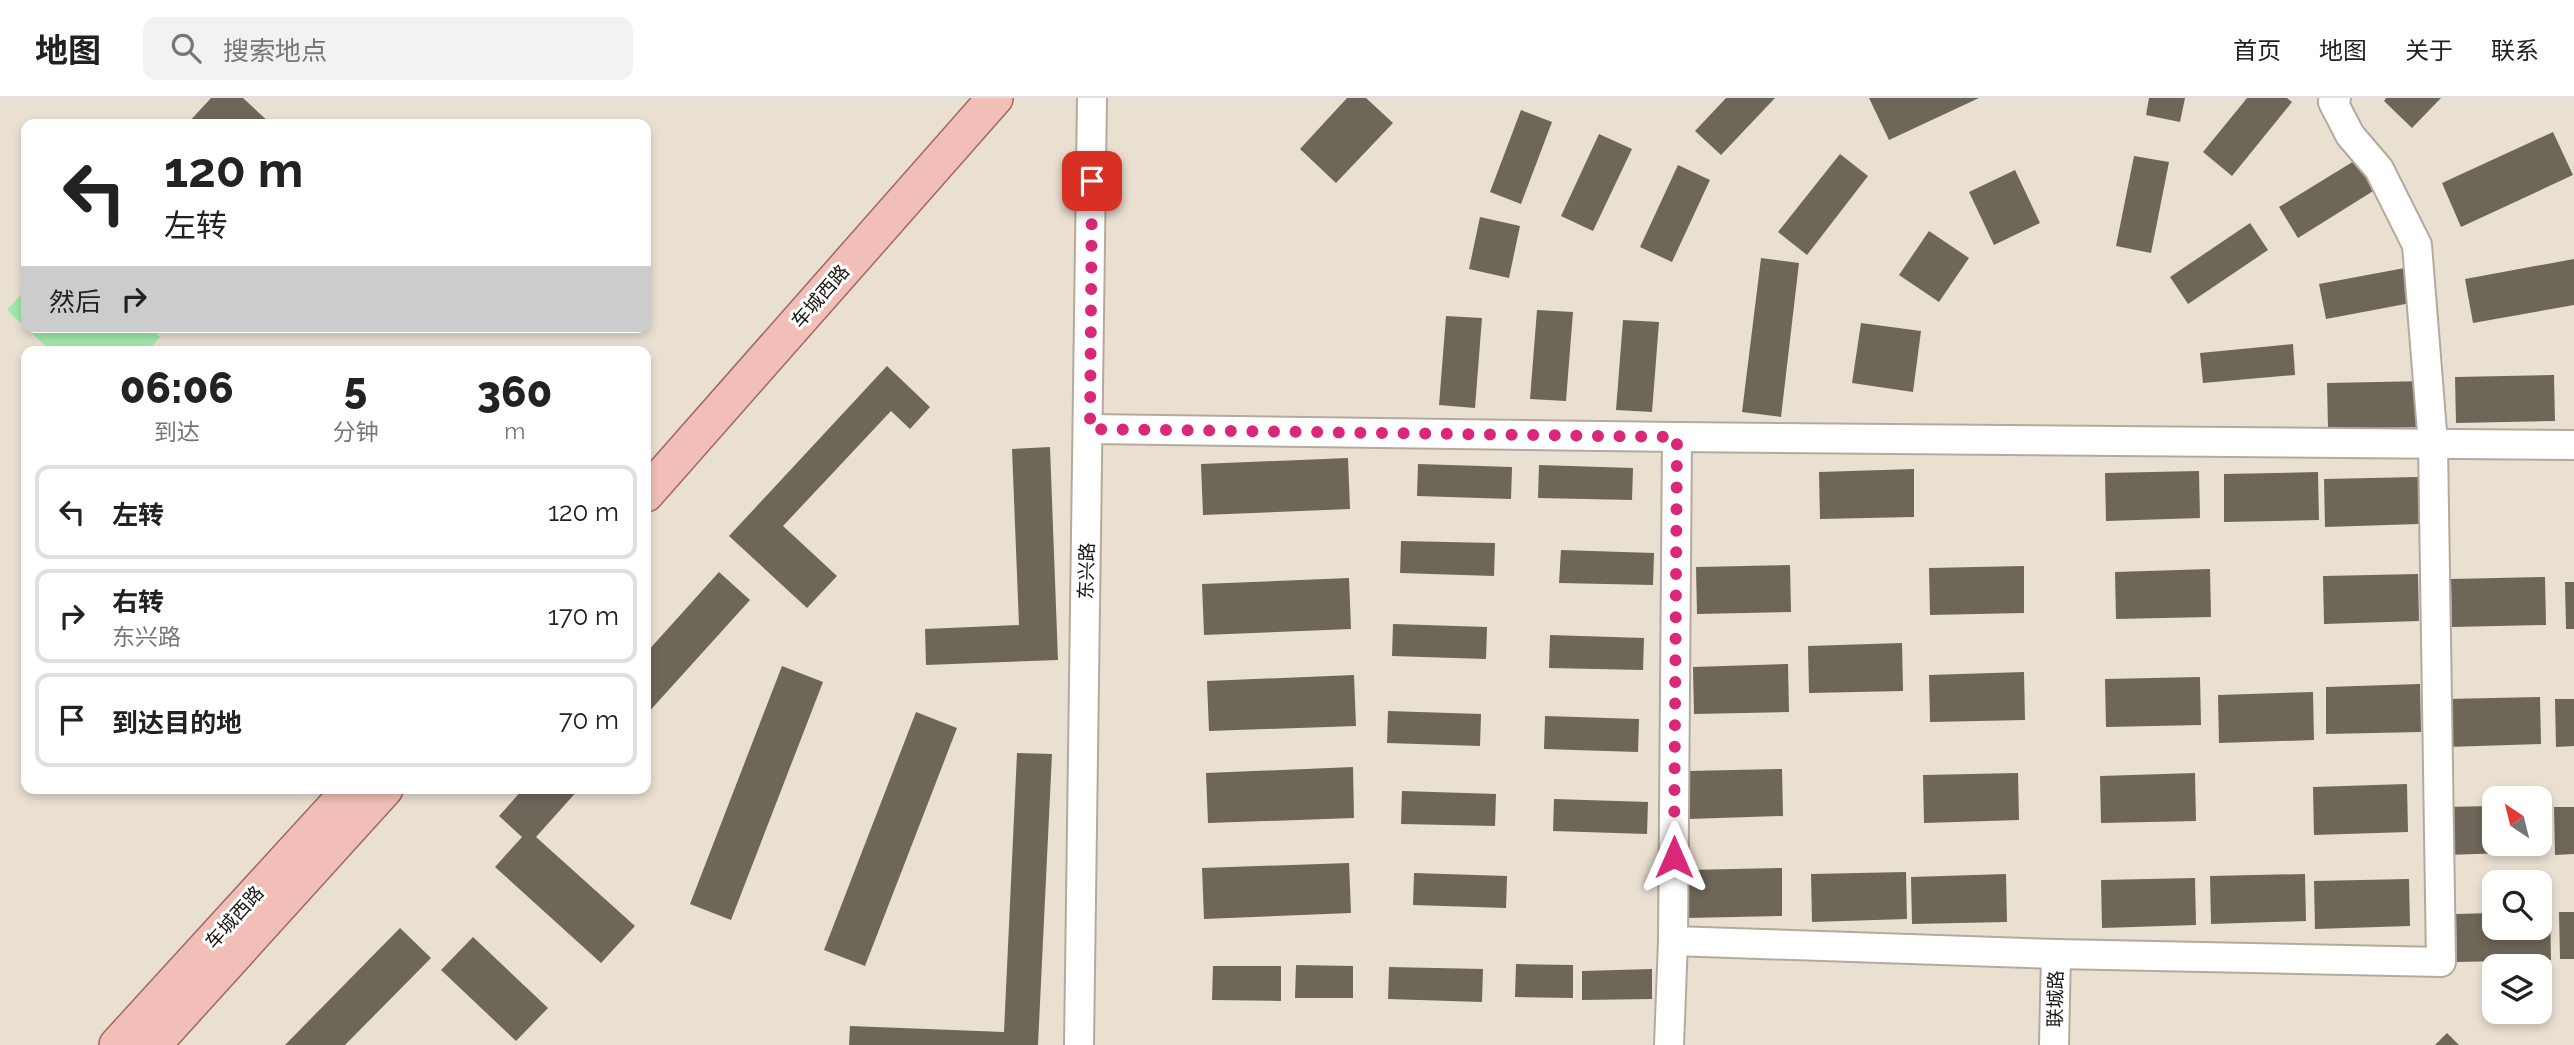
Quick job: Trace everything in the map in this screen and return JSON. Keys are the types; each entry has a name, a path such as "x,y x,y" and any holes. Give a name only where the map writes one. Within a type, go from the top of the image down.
{"main road":[{"name":"车城西路","path":"651,451 964,98"},
{"name":"车城西路","path":"651,488 995,98"},
{"name":"车城西路","path":"117,1045 346,794"},
{"name":"车城西路","path":"153,1045 380,794"}],"street":[{"name":"东兴路","path":"1079,1045 1081,709 1090,429 1092,98"},
{"path":"1673,941 2056,954 2441,962 2433,444 2417,244 2379,169 2350,135 2333,102 2336,98"},
{"path":"1090,429 2574,445"},
{"path":"1669,1045 1673,941 1677,437"},
{"name":"联城路","path":"2054,1045 2056,954"}],"green space":[{"path":"21,295 21,323 7,310"},
{"path":"32,333 156,333 160,337 152,346 46,346"}],"building":[{"path":"211,98 243,98 266,119 192,119"},
{"path":"1347,98 1366,98 1393,123 1336,183 1300,149"},
{"path":"1726,98 1775,98 1721,155 1695,131"},
{"path":"1869,98 1979,98 1889,140"},
{"path":"2149,98 2185,98 2180,122 2146,115"},
{"path":"2247,98 2287,98 2292,102 2232,176 2203,152"},
{"path":"2386,98 2441,98 2412,128 2384,101"},
{"path":"1521,110 1552,122 1521,204 1490,192"},
{"path":"2553,132 2573,175 2461,227 2442,183"},
{"path":"1599,134 1632,149 1593,231 1561,216"},
{"path":"1840,154 1868,176 1807,255 1778,232"},
{"path":"2134,156 2169,162 2151,253 2116,246"},
{"path":"2359,158 2378,188 2298,238 2279,207"},
{"path":"1678,165 1710,180 1672,262 1640,247"},
{"path":"2015,170 2040,223 1994,245 1969,192"},
{"path":"1480,217 1520,226 1509,278 1469,269"},
{"path":"2250,223 2268,250 2188,304 2170,277"},
{"path":"1929,231 1969,258 1939,302 1899,275"},
{"path":"1761,258 1799,263 1781,417 1742,412"},
{"path":"2574,259 2574,305 2473,323 2465,279"},
{"path":"2410,267 2416,302 2326,319 2319,284"},
{"path":"1537,310 1573,312 1566,401 1530,399"},
{"path":"1446,316 1482,318 1475,408 1439,405"},
{"path":"1623,320 1659,322 1652,412 1616,410"},
{"path":"1861,323 1921,331 1913,392 1852,383"},
{"path":"2293,344 2295,375 2203,383 2200,353"},
{"path":"887,366 930,407 910,429 891,411 783,526 837,576 807,608 729,536"},
{"path":"2554,375 2555,421 2456,423 2455,377"},
{"path":"2426,381 2427,427 2328,429 2327,383"},
{"path":"1050,447 1058,660 926,665 925,629 1019,625 1012,449"},
{"path":"1348,458 1350,509 1203,515 1201,464"},
{"path":"1418,464 1512,467 1511,499 1417,496"},
{"path":"1539,465 1633,468 1632,500 1538,498"},
{"path":"1914,469 1914,517 1820,519 1819,472"},
{"path":"2199,471 2200,518 2106,521 2105,473"},
{"path":"2318,472 2319,520 2224,522 2224,474"},
{"path":"2418,477 2419,524 2325,527 2324,479"},
{"path":"1401,541 1495,543 1494,576 1400,573"},
{"path":"1561,550 1654,553 1653,585 1559,583"},
{"path":"1790,565 1791,612 1697,614 1696,567"},
{"path":"2024,566 2024,613 1930,615 1929,568"},
{"path":"2210,569 2211,617 2116,619 2115,572"},
{"path":"719,572 750,600 651,709 651,647"},
{"path":"2418,574 2419,621 2324,624 2323,576"},
{"path":"2545,577 2546,625 2452,627 2451,579"},
{"path":"1349,578 1351,629 1204,635 1202,584"},
{"path":"2565,582 2574,582 2574,629 2566,629"},
{"path":"1393,624 1487,627 1486,659 1392,656"},
{"path":"1550,635 1644,638 1643,670 1549,668"},
{"path":"1902,643 1903,691 1809,693 1808,646"},
{"path":"1788,664 1789,712 1694,714 1693,667"},
{"path":"782,666 823,682 731,920 690,904"},
{"path":"2024,672 2025,720 1930,722 1929,675"},
{"path":"1354,675 1356,726 1209,731 1207,681"},
{"path":"2200,677 2201,725 2106,727 2105,679"},
{"path":"2420,684 2421,732 2326,734 2326,687"},
{"path":"2313,692 2314,740 2219,743 2218,695"},
{"path":"2540,697 2541,744 2447,747 2446,699"},
{"path":"2555,699 2574,699 2574,746 2556,747"},
{"path":"1388,711 1481,714 1480,746 1387,743"},
{"path":"916,712 957,728 865,966 824,950"},
{"path":"1545,716 1639,719 1638,752 1544,749"},
{"path":"1017,753 1052,754 1038,1045 849,1045 850,1026 1004,1032"},
{"path":"1353,767 1354,818 1208,823 1206,773"},
{"path":"1782,769 1783,816 1688,819 1687,771"},
{"path":"2018,773 2019,820 1924,823 1923,775"},
{"path":"2195,773 2196,821 2101,823 2100,776"},
{"path":"2407,784 2408,832 2314,835 2313,787"},
{"path":"1402,791 1496,794 1495,826 1401,824"},
{"path":"519,794 575,794 536,837 635,926 601,963 495,867 522,837 499,816"},
{"path":"1554,799 1648,802 1647,834 1553,831"},
{"path":"2482,806 2482,854 2445,855 2444,807"},
{"path":"2554,807 2574,807 2574,854 2555,855"},
{"path":"1349,863 1351,913 1204,919 1202,868"},
{"path":"1782,868 1782,916 1688,918 1687,870"},
{"path":"1906,872 1907,919 1812,922 1811,874"},
{"path":"1414,873 1507,876 1506,908 1413,905"},
{"path":"2006,874 2007,922 1912,924 1911,877"},
{"path":"2305,874 2306,921 2211,924 2210,876"},
{"path":"2195,878 2196,925 2102,928 2101,880"},
{"path":"2409,879 2410,926 2315,929 2314,881"},
{"path":"2559,912 2574,912 2574,959 2560,959"},
{"path":"2482,913 2482,940 2551,940 2551,954 2482,954 2482,961 2457,962 2456,914"},
{"path":"400,928 431,958 345,1045 285,1045"},
{"path":"473,937 548,1008 516,1041 441,970"},
{"path":"1516,964 1573,965 1573,998 1515,997"},
{"path":"1296,965 1353,966 1353,998 1295,998"},
{"path":"1213,966 1281,966 1281,1001 1212,1000"},
{"path":"1389,967 1483,969 1482,1002 1388,999"},
{"path":"1652,969 1652,999 1582,1000 1582,971"},
{"path":"2447,1033 2459,1045 2435,1045"}],"route":[{"path":"1092,181 1090,429 1677,437 1674,857"}]}
